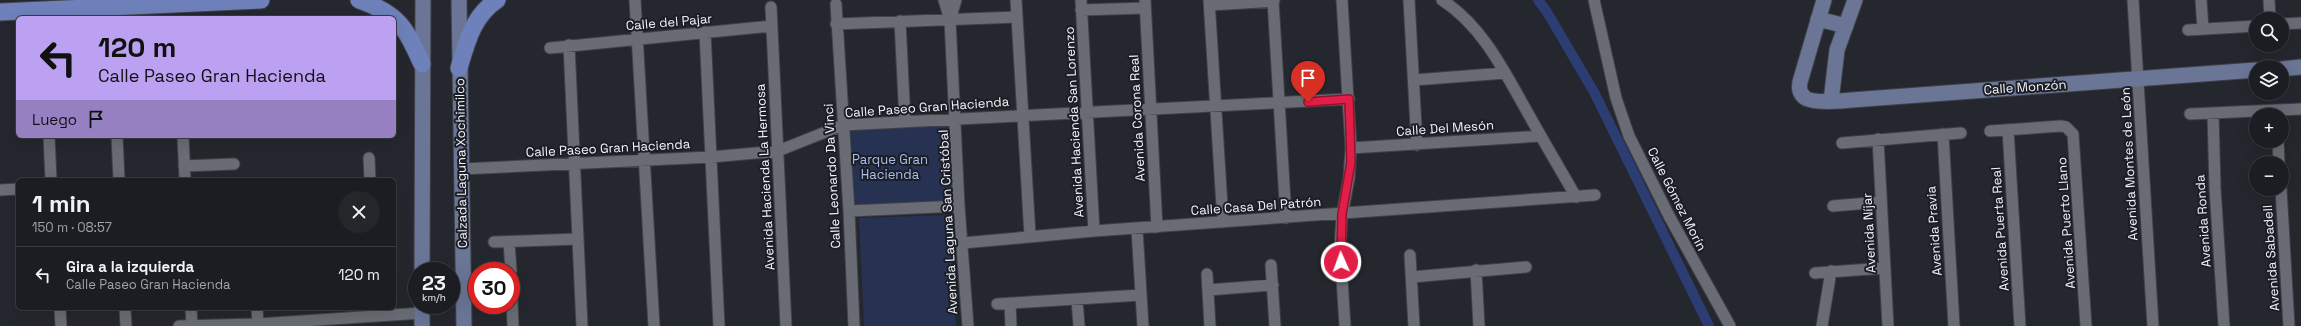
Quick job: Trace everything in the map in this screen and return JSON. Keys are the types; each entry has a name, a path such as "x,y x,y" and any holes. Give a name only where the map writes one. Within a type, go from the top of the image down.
{"main road":[{"path":"141,5 175,0"},
{"path":"0,12 261,0"},
{"path":"359,0 392,16"},
{"path":"459,68 470,32 479,16 497,0"},
{"path":"396,18 406,31 422,64"}],"street":[{"path":"422,262 423,0"},
{"name":"Calzada Laguna Xochimilco","path":"459,0 464,326"},
{"path":"635,0 643,160 654,326"},
{"name":"Avenida Laguna San Cristóbal","path":"944,0 950,20 959,206 963,243 968,326"},
{"name":"Avenida Laguna San Cristóbal","path":"950,20 956,0"},
{"path":"1016,0 1030,236"},
{"path":"1223,222 1210,2 1274,0 1286,218"},
{"path":"1342,0 1351,148 1349,178 1342,214 1340,247 1344,326"},
{"path":"1409,0 1417,145"},
{"path":"1442,0 1470,22 1505,73 1576,196"},
{"name":"Calle Gómez Morín","path":"1594,0 1612,80 1629,136 1669,216 1730,326"},
{"path":"1824,0 1818,19 1846,26"},
{"path":"1831,101 1837,50 1856,0"},
{"name":"Avenida Montes de León","path":"2133,0 2153,326"},
{"path":"2201,0 2203,29"},
{"path":"2269,0 2270,12"},
{"name":"Calle Leonardo Da Vinci","path":"836,4 836,24 849,211 854,326"},
{"path":"1081,5 1145,4"},
{"name":"Avenida Corona Real","path":"1145,4 1157,227"},
{"name":"Avenida Hacienda San Lorenzo","path":"1081,5 1094,231"},
{"name":"Avenida Hacienda La Hermosa","path":"771,7 786,326"},
{"path":"836,24 1017,17"},
{"name":"Calle Monzón","path":"1818,19 1803,69 1799,90 1807,99 1831,101 2249,70"},
{"path":"900,21 905,121"},
{"path":"2289,24 2301,23"},
{"name":"Calle del Pajar","path":"550,48 772,26"},
{"path":"2188,30 2249,26"},
{"path":"705,32 719,326"},
{"path":"569,45 582,326"},
{"path":"2289,68 2301,67"},
{"path":"1414,80 1505,73"},
{"name":"Calle Paseo Gran Hacienda","path":"462,169 711,157 778,151 844,125 1349,99"},
{"path":"2289,111 2301,109"},
{"path":"2190,114 2249,113"},
{"name":"Avenida Ronda","path":"2213,114 2214,188 2224,326"},
{"name":"Avenida Puerto Llano","path":"2008,130 2061,126 2070,130 2074,141 2086,326"},
{"path":"1990,131 2008,130"},
{"name":"Avenida Puerta Real","path":"2008,130 2020,326"},
{"path":"1842,143 1961,133"},
{"name":"Avenida Pravia","path":"1943,134 1954,326"},
{"name":"Calle Del Mesón","path":"1351,148 1540,136"},
{"path":"49,138 51,178"},
{"path":"117,138 119,178"},
{"path":"183,138 185,178"},
{"name":"Avenida Níjar","path":"1878,139 1888,326"},
{"path":"369,158 370,178"},
{"path":"184,166 234,164"},
{"path":"0,190 16,190"},
{"name":"Calle Casa Del Patrón","path":"963,243 1094,231 1595,195"},
{"name":"Avenida Sabadell","path":"2281,196 2289,326"},
{"path":"1833,206 1881,202"},
{"path":"849,211 959,206"},
{"path":"1137,229 1143,326"},
{"path":"494,242 578,239"},
{"path":"509,242 510,262"},
{"path":"1410,255 1414,326"},
{"path":"1271,265 1275,326"},
{"path":"1412,277 1476,270 1526,267"},
{"path":"1815,273 1885,268"},
{"path":"1476,270 1479,326"},
{"path":"1822,326 1831,271"},
{"path":"1207,274 1210,326"},
{"path":"1208,290 1273,285"},
{"path":"998,304 1141,294"},
{"path":"1077,298 1079,326"},
{"path":"1010,303 1011,326"},
{"path":"60,310 61,326"},
{"path":"125,310 126,326"},
{"path":"191,310 192,326"},
{"path":"257,310 258,325"},
{"path":"513,314 513,326"},
{"path":"179,326 258,325 422,315"}],"green space":[{"name":"Parque Gran Hacienda","path":"952,123 956,202 853,208 847,129"},
{"path":"949,215 956,326 864,326 859,218"}],"waterway":[{"path":"1538,0 1547,12 1594,92 1709,326"}],"route":[{"path":"1308,102 1349,99 1351,162 1342,214 1340,247 1341,262"}]}
